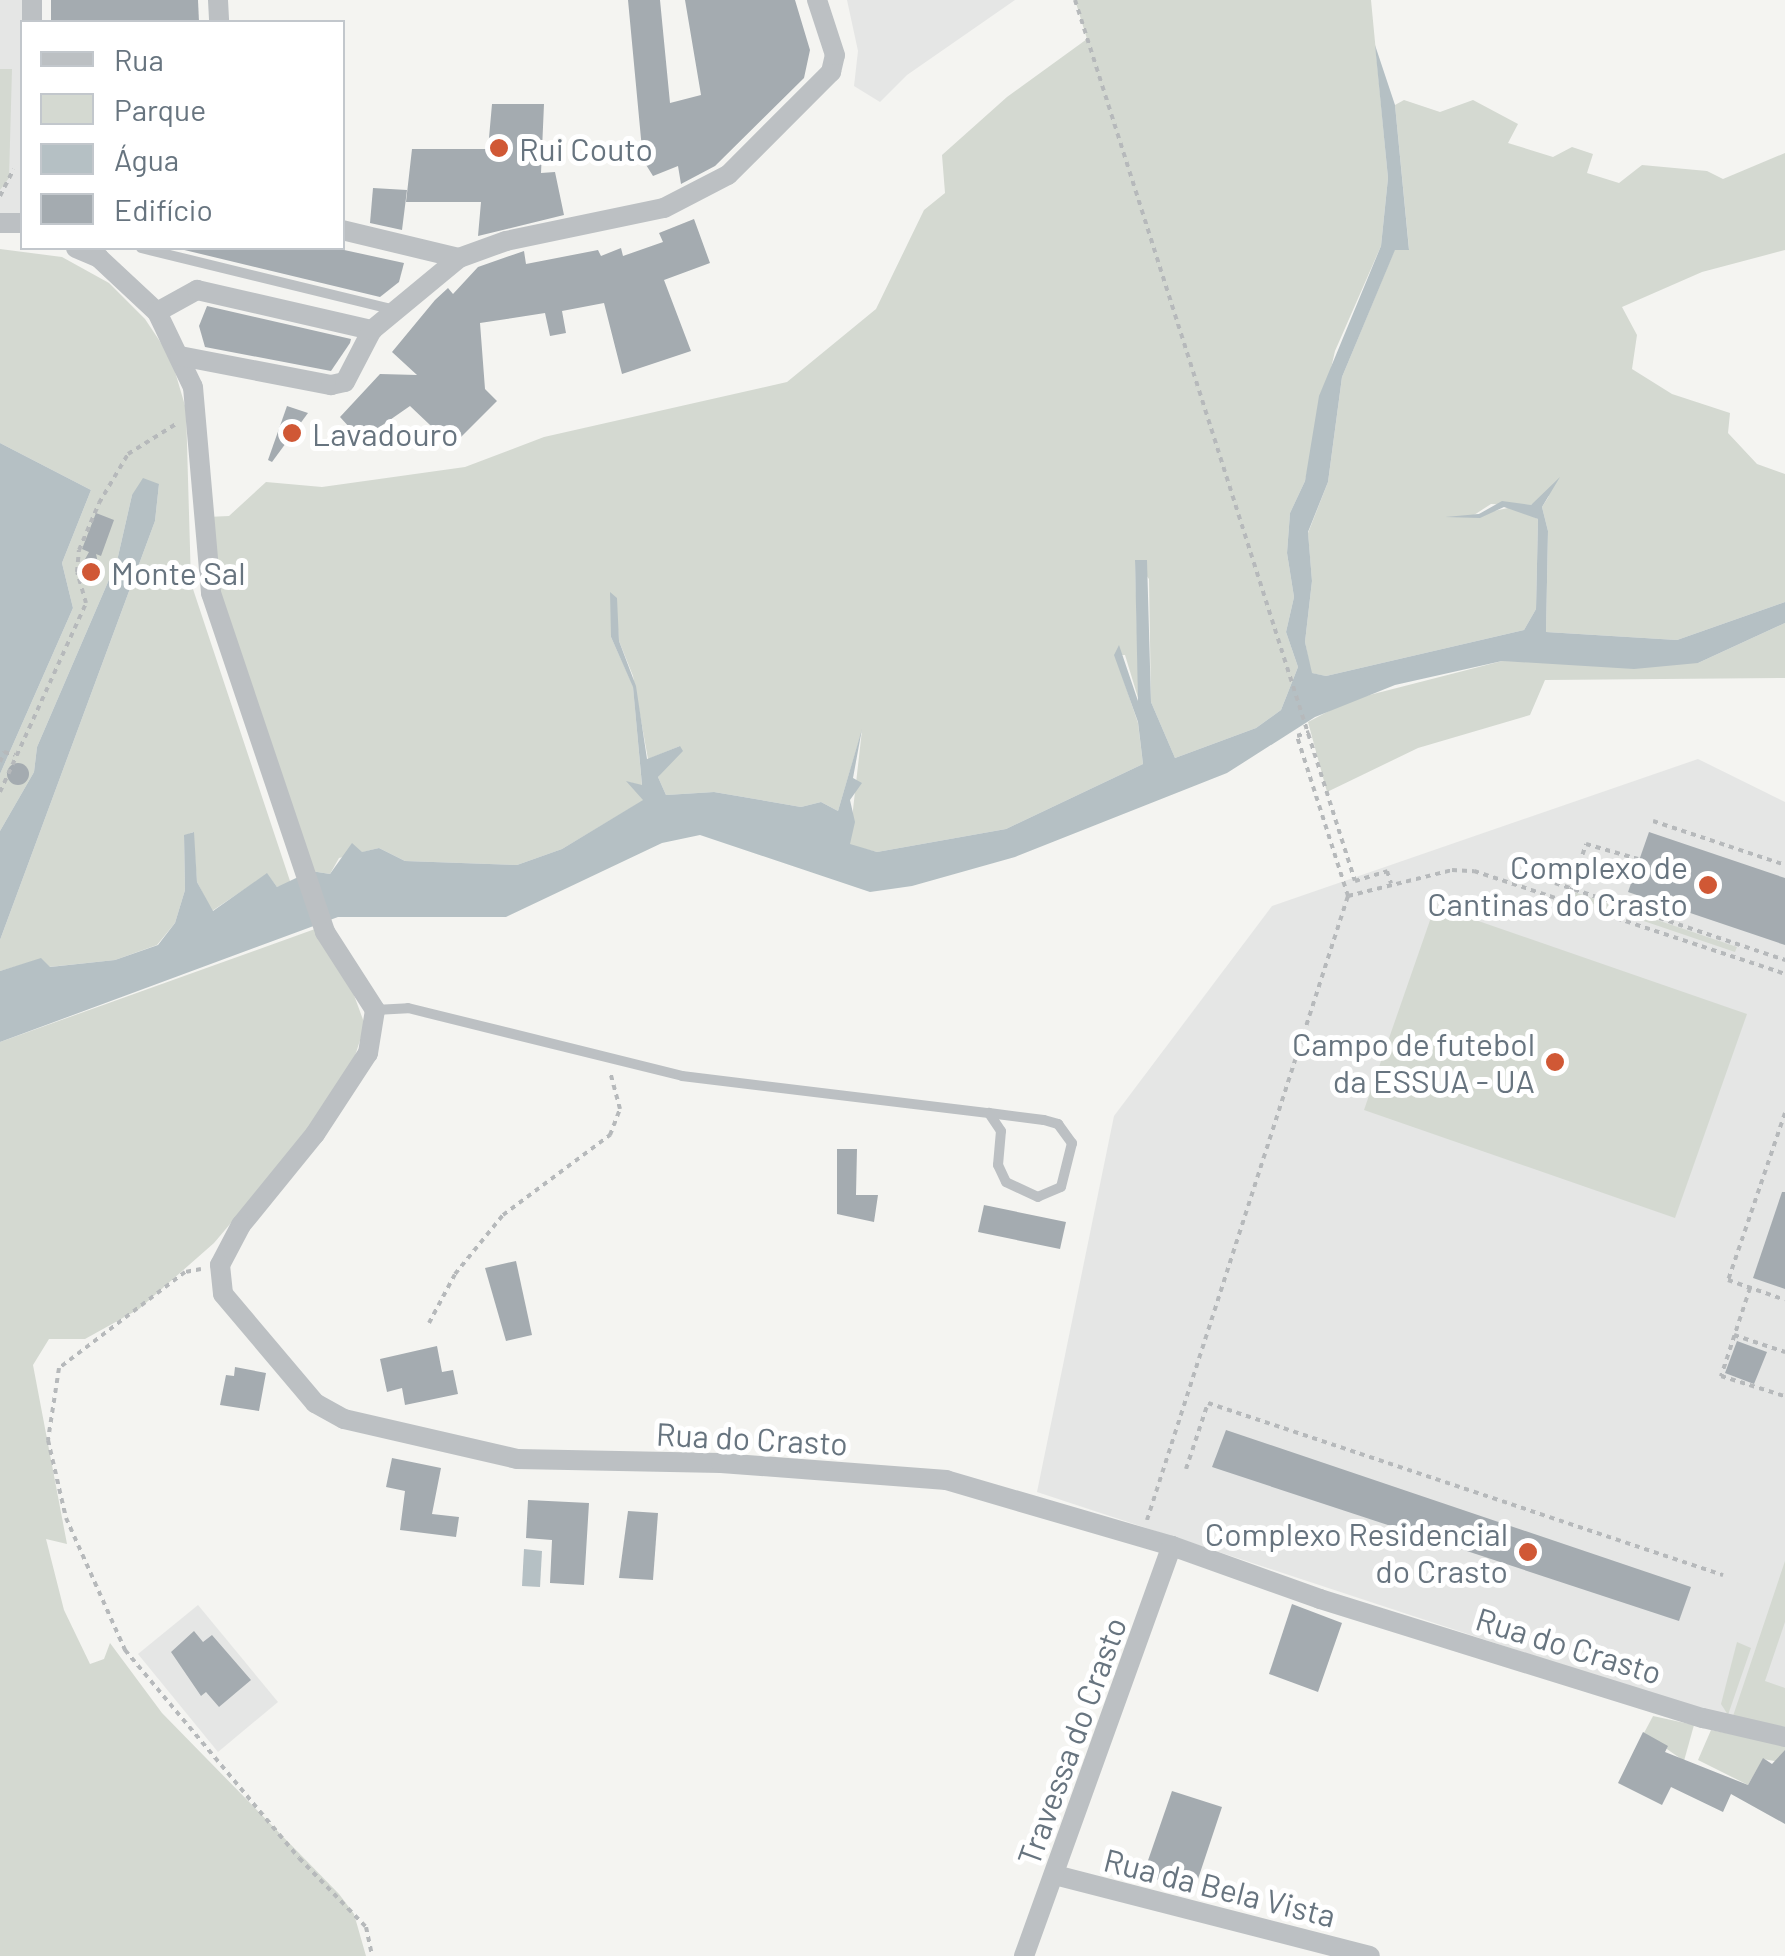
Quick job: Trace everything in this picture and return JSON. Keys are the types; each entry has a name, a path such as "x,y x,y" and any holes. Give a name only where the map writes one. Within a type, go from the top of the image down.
{"street":[{"path":"180,356 332,385 345,382 372,330 459,258 506,241 664,208 728,175 831,72 834,55 817,0"},
{"path":"345,231 459,258"},
{"path":"81,250 99,258 156,312 180,356 198,412 211,593 325,932 375,1010 368,1053 316,1134 241,1226 220,1265"},
{"path":"156,312 197,290 372,330"},
{"name":"Rua do Crasto","path":"220,1265 222,1294 315,1402 344,1420 517,1459 721,1463 946,1480 1172,1546 1320,1599 1703,1718 1785,1737"},
{"name":"Travessa do Crasto","path":"1024,1956 1172,1546"},
{"name":"Rua da Bela Vista","path":"1055,1876 1370,1956"}],"lane":[{"path":"146,250 396,310"},
{"path":"375,1010 408,1008 682,1076 989,1113 1044,1120 1066,1131 1072,1143 1061,1187 1038,1197 1006,1182 998,1165 1002,1130 989,1113"}],"path":[{"path":"1075,0 1356,881 1387,871 1391,883"},
{"path":"0,196 14,169"},
{"path":"0,792 13,755 86,603 77,572 79,550 100,502 128,454 198,412"},
{"path":"1142,1537 1348,896 1298,736 1309,732"},
{"path":"0,762 4,752 13,755"},
{"path":"1653,821 1785,866"},
{"path":"1567,902 1586,844 1638,859"},
{"path":"1348,896 1391,883 1474,871 1785,974"},
{"path":"1555,882 1785,960"},
{"path":"1736,958 1740,945"},
{"path":"429,1324 455,1274 503,1214 610,1135 620,1093 601,1055"},
{"path":"1785,1113 1728,1280 1785,1300"},
{"path":"220,1265 185,1272 60,1368 48,1440 66,1518 124,1650 298,1858 366,1926 372,1956"},
{"path":"1750,1288 1720,1376 1784,1396"},
{"path":"1734,1335 1785,1352"},
{"path":"1186,1469 1208,1403 1723,1576"}],"shaded area":[{"path":"0,0 32,0 20,20 20,223 0,223"},
{"path":"847,0 1015,0 907,75 880,102 854,86 858,51"},
{"path":"1698,759 1785,802 1785,1728 1680,1704 1037,1492 1114,1116 1272,906"},
{"path":"198,1605 278,1702 218,1752 138,1654"}],"green space":[{"path":"1075,0 1371,0 1388,178 1381,246 1335,351 1305,481 1290,513 1287,553 1294,597 1286,632 1298,667 1281,710 1256,728 1175,758 1151,702 1149,579 1135,561 1139,701 1125,655 1115,655 1138,723 1143,764 1006,829 877,852 849,845 862,730 838,811 821,802 801,807 714,792 666,795 658,777 680,746 648,759 633,676 619,641 616,605 611,637 633,686 642,786 629,782 644,800 562,849 517,865 405,861 379,848 339,858 330,874 311,871 217,596 207,517 229,516 266,482 322,487 465,467 544,437 787,382 876,309 924,210 945,193 942,155 1007,97 1087,39"},
{"path":"0,69 12,69 9,178 0,190"},
{"path":"1404,100 1440,112 1473,100 1518,124 1508,143 1553,157 1572,147 1593,154 1587,173 1619,183 1642,165 1707,171 1723,179 1785,153 1785,250 1702,272 1622,307 1637,335 1632,369 1672,394 1730,413 1728,433 1757,464 1785,474 1785,602 1677,640 1546,632 1548,531 1542,507 1549,496 1531,505 1491,504 1474,515 1513,507 1538,519 1536,609 1524,630 1326,676 1311,673 1305,642 1312,581 1308,533 1328,482 1342,377 1395,249 1409,249 1395,105"},
{"path":"0,249 62,257 109,283 145,319 171,358 186,409 191,583 291,884 277,887 267,874 212,911 197,882 193,832 184,836 185,890 175,923 157,945 115,960 49,967 41,959 0,971 0,940 155,521 159,484 132,495 117,561 37,747 34,772 0,831 0,774 73,608 62,563 91,490 0,443"},
{"path":"1785,623 1785,678 1545,680 1530,715 1418,748 1327,792 1308,722 1350,700 1502,661 1698,663"},
{"path":"1574,892 1737,947 1735,952 1573,897"},
{"name":"Campo de futebol da ESSUA - UA","path":"1435,906 1747,1014 1675,1218 1364,1110"},
{"path":"315,929 351,987 365,1025 353,1062 306,1134 214,1243 139,1309 85,1339 49,1339 33,1365 67,1544 46,1539 64,1610 90,1664 104,1659 110,1643 162,1713 339,1894 354,1914 366,1956 0,1956 0,1042"},
{"path":"1785,1561 1785,1622 1765,1681 1785,1688 1785,1727 1733,1716"},
{"path":"1737,1642 1751,1648 1728,1715 1721,1704"},
{"path":"1653,1716 1694,1725 1684,1761 1644,1733"},
{"path":"1711,1730 1785,1745 1785,1763 1763,1759 1748,1785 1698,1760"}],"water":[{"path":"1375,45 1395,105 1409,250 1395,250 1342,377 1328,482 1308,532 1312,581 1305,642 1312,673 1326,676 1524,630 1536,609 1538,519 1504,507 1480,518 1445,517 1479,514 1502,501 1531,505 1560,477 1542,507 1548,531 1546,632 1677,640 1785,602 1785,623 1698,663 1634,669 1502,661 1395,685 1315,717 1227,773 1015,857 912,886 870,892 700,835 662,843 506,917 338,917 0,1042 0,971 41,958 50,967 115,960 158,945 175,923 185,890 184,835 194,832 197,882 213,911 267,873 277,887 311,871 330,874 352,843 362,852 379,848 405,861 517,865 562,849 643,800 626,781 642,785 633,687 611,637 610,592 617,598 619,641 636,686 647,759 680,746 683,751 658,777 666,795 714,792 801,807 821,802 838,811 862,729 853,778 862,783 850,800 855,822 850,844 877,852 1006,829 1143,764 1138,722 1114,655 1119,645 1138,701 1135,560 1147,560 1151,702 1175,758 1256,728 1281,710 1298,667 1286,632 1294,597 1287,553 1290,513 1305,481 1319,396 1381,246 1388,178"},
{"path":"0,443 91,490 62,563 73,608 0,774"},
{"path":"143,478 159,484 155,521 0,940 0,831 34,772 37,747 117,561 132,495"},
{"path":"524,1549 542,1551 540,1587 522,1586"}],"building":[{"path":"51,0 198,0 199,20 51,20"},
{"path":"628,0 660,0 670,103 701,95 685,0 795,0 810,50 804,78 715,166 681,184 678,166 653,176 643,160"},
{"path":"492,104 544,104 541,173 555,172 564,215 478,236 481,202 406,202 412,149 488,149"},
{"path":"373,188 407,190 402,230 370,223"},
{"path":"694,219 710,263 664,280 691,351 622,374 604,303 562,311 566,333 550,336 545,313 480,323 485,389 497,401 461,437 449,443 410,406 361,440 340,417 380,374 417,375 392,352 435,300 448,288 453,294 478,267 524,251 526,264 598,250 601,256 621,248 623,256 663,242 659,233"},
{"path":"184,250 344,250 404,263 399,282 380,297"},
{"path":"207,306 351,339 331,371 205,347 199,326"},
{"path":"287,406 308,413 272,462 268,460"},
{"path":"96,513 114,520 101,556 96,554 101,576 87,581 80,568 89,552 82,549"},
{"path":"18,763 26,766 26,782 18,785 10,782 7,774 10,766"},
{"name":"Complexo de Cantinas do Crasto","path":"1649,832 1785,878 1785,945 1628,892"},
{"path":"837,1149 857,1149 856,1195 878,1195 874,1222 837,1214"},
{"path":"1785,1192 1785,1289 1753,1278"},
{"path":"984,1205 1066,1222 1060,1249 978,1232"},
{"path":"516,1261 532,1335 506,1341 485,1268"},
{"path":"1737,1341 1767,1352 1754,1384 1725,1373"},
{"path":"437,1346 442,1372 453,1370 458,1394 405,1405 402,1388 387,1392 380,1359"},
{"path":"235,1367 266,1373 259,1411 220,1405 226,1375 234,1376"},
{"name":"Complexo Residencial do Crasto","path":"1226,1430 1691,1587 1679,1621 1212,1467"},
{"path":"392,1458 441,1468 432,1514 459,1517 456,1537 400,1530 405,1491 386,1487"},
{"path":"528,1500 589,1503 584,1585 550,1583 552,1540 526,1538"},
{"path":"628,1511 658,1513 653,1580 619,1578"},
{"path":"1292,1604 1342,1623 1318,1692 1269,1674"},
{"path":"194,1631 203,1642 212,1635 251,1680 219,1707 206,1692 201,1696 171,1652"},
{"path":"1643,1732 1668,1746 1665,1752 1748,1785 1763,1758 1772,1764 1785,1750 1785,1824 1731,1794 1723,1812 1671,1787 1662,1805 1618,1783"},
{"path":"1172,1791 1222,1807 1194,1891 1143,1875"}],"place":[{"name":"Rui Couto","path":"499,148"},
{"name":"Lavadouro","path":"292,433"},
{"name":"Monte Sal","path":"91,572"},
{"name":"Complexo de Cantinas do Crasto","path":"1708,885"},
{"name":"Campo de futebol da ESSUA - UA","path":"1555,1062"},
{"name":"Complexo Residencial do Crasto","path":"1528,1552"}]}
